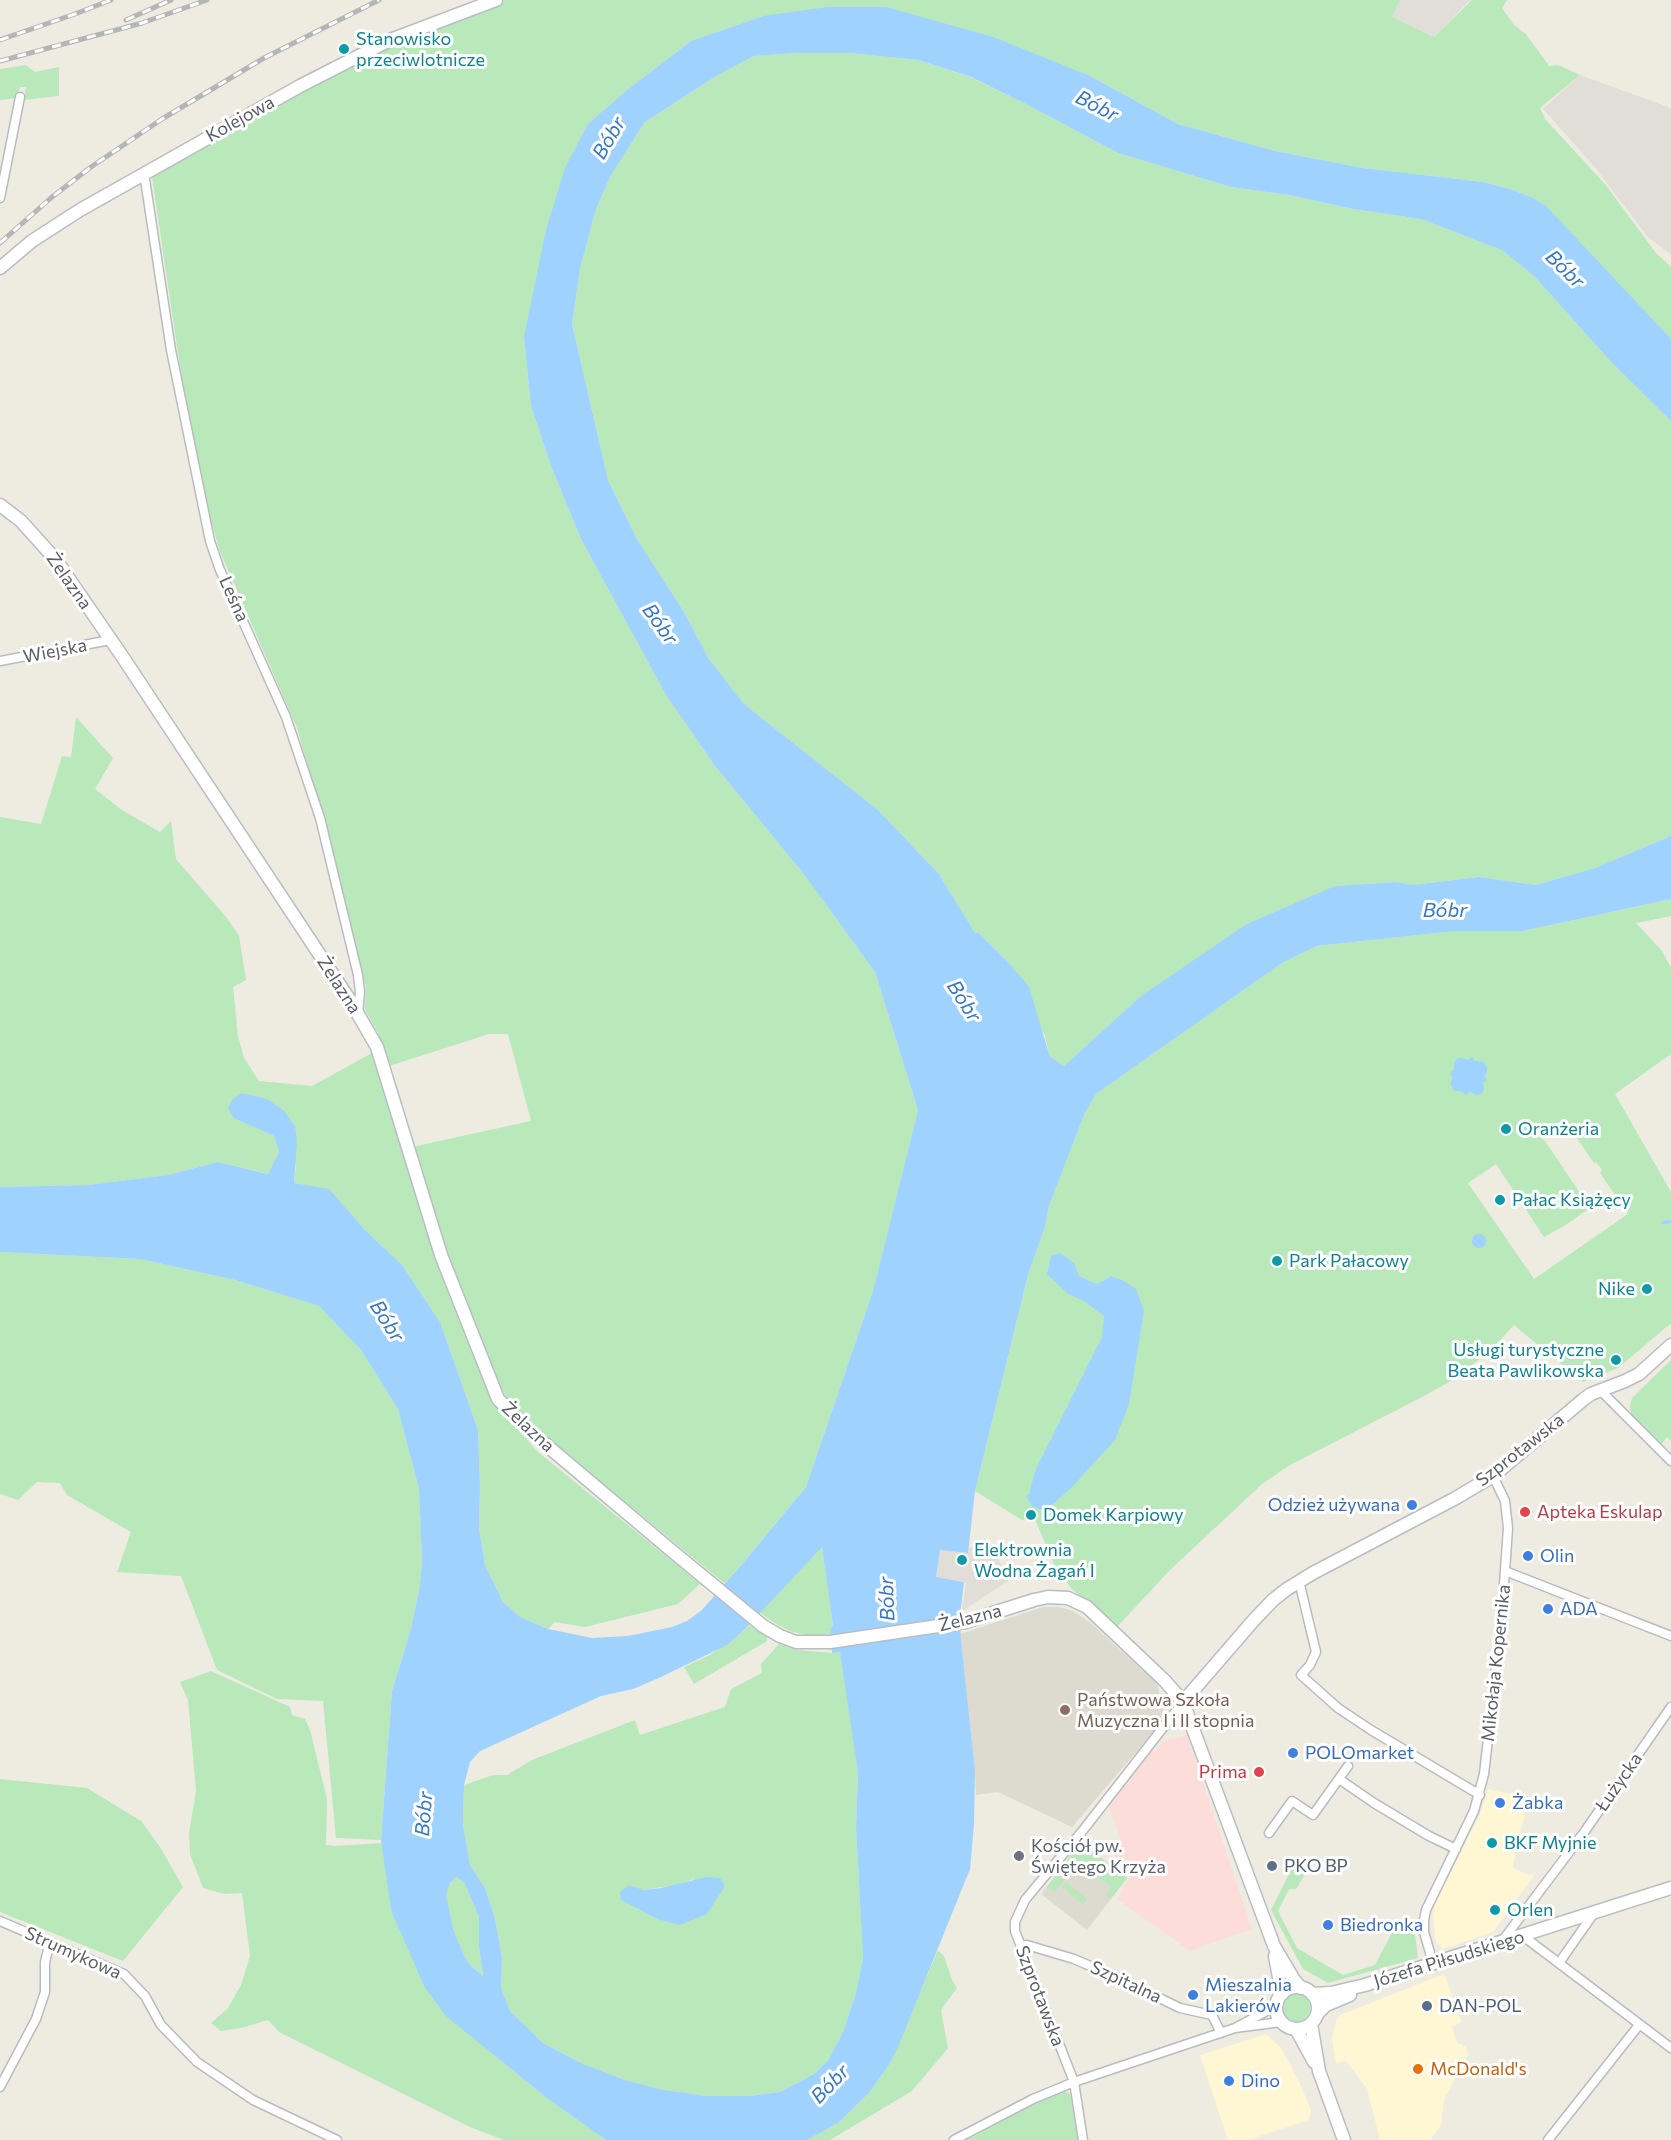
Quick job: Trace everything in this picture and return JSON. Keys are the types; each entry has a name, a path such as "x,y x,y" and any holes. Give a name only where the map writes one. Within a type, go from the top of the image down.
{"street":[{"name":"Kolejowa","path":"0,268 44,234 144,173 300,86 390,40 496,0"},
{"path":"0,198 20,97"},
{"name":"Leśna","path":"144,173 171,350 210,541 220,570 286,717 316,807 358,975 360,992 358,1014"},
{"name":"Żelazna","path":"0,505 21,521 56,560 358,1014 377,1047 441,1255 498,1399 532,1433 763,1626 796,1642 830,1642 965,1622 1034,1600 1048,1598 1068,1598 1087,1607 1165,1681 1183,1702 1274,1946"},
{"name":"Wiejska","path":"0,661 110,640"},
{"name":"Szprotawska","path":"1083,2140 1074,2082 1015,1931 1015,1922 1025,1900 1084,1829 1183,1702 1273,1600 1299,1581 1493,1476 1584,1399 1639,1374 1671,1345"},
{"path":"1601,1390 1671,1461"},
{"name":"Mikołaja Kopernika","path":"1433,1963 1424,1932 1424,1920 1480,1795 1485,1763 1508,1528 1507,1509 1502,1492 1493,1476"},
{"path":"1505,1571 1671,1636"},
{"path":"1299,1581 1316,1652 1310,1665 1301,1675 1338,1708 1480,1795"},
{"name":"Łużycka","path":"1501,1943 1585,1831 1671,1707"},
{"path":"1269,1833 1292,1801 1313,1815 1348,1766"},
{"path":"1339,1779 1419,1831 1456,1849"},
{"name":"Józefa Piłsudskiego","path":"1365,1985 1671,1888"},
{"path":"1558,1963 1594,1913"},
{"name":"Strumykowa","path":"0,1921 124,1974 145,1996 161,2025 197,2062 253,2100 338,2140"},
{"path":"1523,1936 1671,2048"},
{"path":"0,2087 36,2019 45,1992 45,1962 50,1942"},
{"name":"Szpitalna","path":"1021,1946 1027,1945 1074,1959 1180,2008 1212,2015 1221,2033"},
{"path":"1274,1946 1300,1988 1312,1994 1331,1993 1365,1985"},
{"path":"1274,1946 1282,1994"},
{"path":"1300,1988 1288,1990 1282,1994 1276,2006 1281,2022 1290,2028 1296,2029 1314,2018 1326,2005 1349,1996 1365,1985"},
{"path":"1312,1994 1318,2006 1314,2018 1319,2071"},
{"path":"954,2140 1033,2099 1074,2082 1235,2028 1276,2006"},
{"path":"1235,2028 1281,2022"},
{"path":"1548,2140 1639,2025"},
{"path":"1296,2029 1319,2071 1344,2140"}],"shaded area":[{"path":"1400,0 1470,0 1434,37 1391,17"},
{"path":"1580,75 1671,108 1671,255 1647,236 1594,166 1543,109"},
{"name":"Elektrownia Wodna Żagań I","path":"969,1547 995,1551 1008,1581 962,1611 966,1582 936,1577 940,1550 968,1553"},
{"name":"Państwowa Szkoła Muzyczna I i II stopnia","path":"1043,1607 1059,1607 1073,1611 1091,1623 1157,1684 1165,1718 1072,1827 998,1792 976,1795 960,1634"},
{"path":"1187,1735 1252,1929 1190,1951 1117,1899 1132,1874 1111,1853 1121,1839 1108,1805 1152,1750 1155,1752 1163,1741"},
{"path":"1488,1789 1530,1798 1518,1839 1513,1868 1529,1875 1535,1874 1493,1932 1443,1949 1435,1940 1433,1907 1481,1812"},
{"path":"1081,1842 1127,1878 1087,1930 1041,1894"},
{"path":"1444,1974 1462,2022 1452,2027 1457,2043 1465,2046 1468,2054 1444,2100 1441,2125 1430,2140 1380,2140 1367,2089 1346,2061 1336,2063 1332,2038 1336,2021 1340,2015"},
{"path":"1266,2034 1282,2049 1302,2088 1311,2110 1309,2120 1248,2140 1228,2140 1200,2055"}],"green space":[{"path":"505,0 1400,0 1392,17 1434,37 1472,0 1507,0 1502,8 1514,25 1526,34 1549,66 1558,65 1580,75 1540,108 1545,119 1605,184 1656,253 1671,267 1671,339 1531,197 1510,189 1483,182 1363,168 1275,151 1178,124 1090,76 763,16 691,41 627,90 589,124 524,337 531,406 551,466 581,539 666,695 715,766 803,873 875,972 918,1110 873,1291 806,1487 725,1584 554,1443 511,1403 497,1384 443,1252 412,1147 531,1121 508,1034 489,1034 389,1066 378,1033 365,1009 366,986 353,943 332,850 297,728 219,549 207,505 182,380 152,177 296,94 395,45"},
{"path":"849,53 919,60 970,77 1118,153 1231,187 1421,219 1502,250 1534,276 1612,363 1671,421 1671,836 1595,868 1536,885 1479,877 1412,885 1394,882 1335,886 1141,996 1064,1066 1050,1058 1045,1036 1009,963 979,933 975,933 939,874 878,810 744,704 709,659 684,612 637,539 608,480 572,324 580,269 596,209 611,175 645,122 718,75 754,56"},
{"path":"26,65 35,72 59,67 59,96 24,100 26,87 20,87 17,98 0,100 0,69"},
{"path":"76,717 113,758 95,789 122,810 160,832 171,821 176,859 227,918 239,936 246,980 233,987 238,1036 244,1058 259,1081 312,1086 372,1053 425,1228 489,1394 538,1452 700,1584 678,1604 585,1627 555,1622 548,1629 520,1617 503,1602 485,1565 479,1528 478,1430 440,1322 402,1265 365,1230 329,1190 294,1183 296,1165 252,1096 242,1093 235,1118 274,1136 279,1152 269,1174 218,1162 168,1175 88,1185 0,1187 0,817 41,824 62,756 71,757"},
{"name":"Park Pałacowy","path":"1671,899 1671,916 1636,923 1662,951 1671,968 1671,1054 1615,1094 1671,1192 1671,1323 1618,1368 1583,1382 1514,1325 1493,1348 1456,1378 1290,1465 1262,1484 1170,1570 1116,1628 1071,1588 1054,1564 1034,1517 1022,1520 975,1491 1028,1275 1045,1227 1049,1206 1084,1115 1096,1094 1282,963 1317,946 1455,931 1523,931","holes":["1564,1119 1594,1163 1596,1162 1602,1170 1600,1173 1628,1214 1534,1279 1468,1183 1496,1164 1544,1237 1590,1208 1545,1141 1539,1136"]},
{"path":"0,1252 140,1259 235,1280 319,1306 361,1350 398,1409 419,1489 422,1561 420,1585 411,1629 392,1691 381,1840 336,1838 323,1701 277,1699 217,1670 181,1576 117,1572 131,1532 67,1495 60,1483 37,1482 18,1500 0,1494"},
{"path":"1671,1360 1671,1441 1667,1437 1662,1444 1631,1414 1630,1405 1632,1398"},
{"path":"822,1546 833,1625 830,1629 831,1634 810,1636 790,1631 759,1612"},
{"path":"749,1625 767,1636 767,1641 694,1684 684,1667 710,1655"},
{"path":"779,1644 797,1650 832,1653 840,1651 858,1773 856,1827 863,1958 856,1993 843,2032 829,2059 814,2074 780,2092 749,2096 707,2096 664,2090 625,2080 583,2064 543,2043 510,2011 501,1988 502,1958 495,1918 485,1888 470,1865 463,1824 464,1785 493,1775 507,1775 532,1760 635,1720 640,1735 725,1707 731,1689 762,1673 761,1664","holes":["694,1879 657,1919 621,1900 643,1890 677,1885"]},
{"path":"211,1671 290,1707 292,1715 305,1719 310,1730 327,1799 326,1845 382,1843 391,1910 495,2056 548,2099 606,2140 504,2140 470,2127 279,2032 268,2020 221,2031 211,2023 228,2008 241,1985 250,1956 242,1893 224,1894 203,1888 190,1854 189,1833 196,1791 188,1700 180,1682"},
{"path":"0,1779 87,1788 141,1821 160,1847 183,1887 123,1961 0,1912"},
{"path":"1081,1842 1127,1878 1111,1899 1106,1895 1112,1887 1089,1871 1090,1868 1080,1860 1066,1878 1058,1872"},
{"path":"1294,1864 1307,1871 1296,1889 1289,1889 1278,1911 1297,1948 1343,1975 1375,1965 1394,1929 1415,1934 1418,1958 1328,1983 1303,1969 1271,1910"},
{"path":"1057,1874 1064,1880 1055,1892 1047,1887"},
{"path":"456,1877 464,1882 479,1917 479,1947 483,1976 470,1965 452,1929 446,1895 450,1883"},
{"path":"1066,1882 1087,1899 1083,1904 1062,1887"},
{"path":"938,1950 944,1956 957,1988 941,2010 948,2048 912,2091 830,2140 807,2140 838,2123 869,2093 889,2065"},
{"path":"1296,1994 1306,1998 1310,2008 1306,2018 1296,2022 1286,2018 1282,2008 1286,1998"},
{"path":"1065,2091 1070,2094 1078,2140 967,2140 1041,2100"}],"water":[{"name":"Bóbr","path":"828,7 886,7 993,37 1090,76 1178,124 1275,151 1363,168 1483,182 1510,189 1546,206 1671,339 1671,421 1612,363 1534,276 1502,250 1421,219 1231,187 1118,153 971,77 919,60 849,53 754,56 718,75 645,122 611,175 596,209 580,269 572,324 608,480 637,539 684,612 709,659 744,704 878,810 939,874 975,933 979,933 1009,963 1029,987 1050,1057 1064,1066 1141,996 1247,924 1335,886 1395,882 1412,885 1479,877 1536,885 1595,868 1671,836 1671,899 1523,931 1455,931 1317,946 1282,963 1096,1094 1084,1115 1049,1206 1045,1227 1028,1275 975,1491 968,1553 940,1550 936,1577 964,1582 960,1616 961,1641 975,1770 974,1824 970,1869 898,2047 889,2065 869,2093 838,2123 807,2140 606,2140 548,2099 446,2016 424,1986 391,1910 381,1840 392,1691 411,1629 420,1585 422,1561 419,1489 398,1409 361,1350 319,1306 235,1280 140,1259 0,1252 0,1187 88,1185 168,1175 218,1162 268,1174 279,1152 274,1136 234,1118 228,1108 233,1099 242,1093 267,1099 284,1111 295,1126 297,1141 294,1183 329,1189 365,1230 402,1265 440,1322 478,1430 479,1528 485,1565 503,1602 520,1617 548,1629 592,1638 628,1636 672,1627 687,1621 702,1610 806,1487 873,1291 918,1110 875,972 803,873 715,766 666,695 581,539 551,466 531,406 524,337 546,230 565,168 588,124 627,90 691,41 763,16","holes":["822,1547 833,1625 830,1629 832,1653 840,1652 858,1773 856,1827 863,1958 856,1993 843,2032 829,2059 814,2074 780,2092 749,2096 707,2096 664,2090 625,2080 583,2064 543,2043 510,2011 501,1988 502,1958 495,1918 485,1888 470,1865 463,1824 464,1785 470,1762 480,1751 601,1696 633,1689 661,1677 727,1645","456,1877 464,1882 479,1917 479,1947 483,1976 470,1965 453,1929 446,1895 450,1883"]},
{"path":"1472,1057 1475,1061 1484,1062 1487,1068 1484,1076 1487,1080 1483,1083 1484,1090 1481,1094 1476,1095 1470,1092 1466,1095 1462,1091 1454,1091 1450,1083 1453,1078 1450,1073 1454,1070 1454,1062 1458,1058 1468,1060"},
{"path":"1476,1234 1482,1234 1486,1241 1482,1248 1476,1248 1472,1244 1472,1238"},
{"path":"1060,1253 1074,1263 1079,1276 1096,1284 1110,1276 1136,1289 1144,1311 1129,1404 1115,1440 1071,1488 1051,1506 1042,1510 1032,1506 1026,1496 1029,1495 1035,1471 1102,1337 1104,1316 1084,1301 1068,1294 1047,1274 1051,1256"},
{"path":"707,1877 720,1878 725,1886 707,1914 680,1925 657,1919 621,1900 620,1892 629,1885 643,1890"}],"waterway":[{"path":"1663,1223 1671,1221"}],"railway":[{"path":"0,40 111,0"},
{"path":"126,20 171,0"},
{"path":"0,61 142,23 207,0"},
{"path":"0,243 52,197 91,167 162,119 264,58 379,0"}],"place":[{"name":"Stanowisko przeciwlotnicze","path":"344,49"},
{"name":"Oranżeria","path":"1506,1129"},
{"name":"Pałac Książęcy","path":"1500,1200"},
{"name":"Park Pałacowy","path":"1277,1261"},
{"name":"Nike","path":"1647,1289"},
{"name":"Usługi turystyczne Beata Pawlikowska","path":"1616,1360"},
{"name":"Odzież używana","path":"1412,1505"},
{"name":"Apteka Eskulap","path":"1525,1512"},
{"name":"Domek Karpiowy","path":"1031,1515"},
{"name":"Olin","path":"1528,1556"},
{"name":"Elektrownia Wodna Żagań I","path":"962,1560"},
{"name":"ADA","path":"1548,1609"},
{"name":"Państwowa Szkoła Muzyczna I i II stopnia","path":"1065,1710"},
{"name":"POLOmarket","path":"1293,1753"},
{"name":"Prima","path":"1259,1772"},
{"name":"Żabka","path":"1500,1803"},
{"name":"BKF Myjnie","path":"1492,1843"},
{"name":"Kościół pw. Świętego Krzyża","path":"1019,1856"},
{"name":"PKO BP","path":"1272,1866"},
{"name":"Orlen","path":"1495,1910"},
{"name":"Biedronka","path":"1328,1925"},
{"name":"Mieszalnia Lakierów","path":"1193,1995"},
{"name":"DAN-POL","path":"1427,2006"},
{"name":"McDonald's","path":"1418,2069"},
{"name":"Dino","path":"1229,2081"}]}
